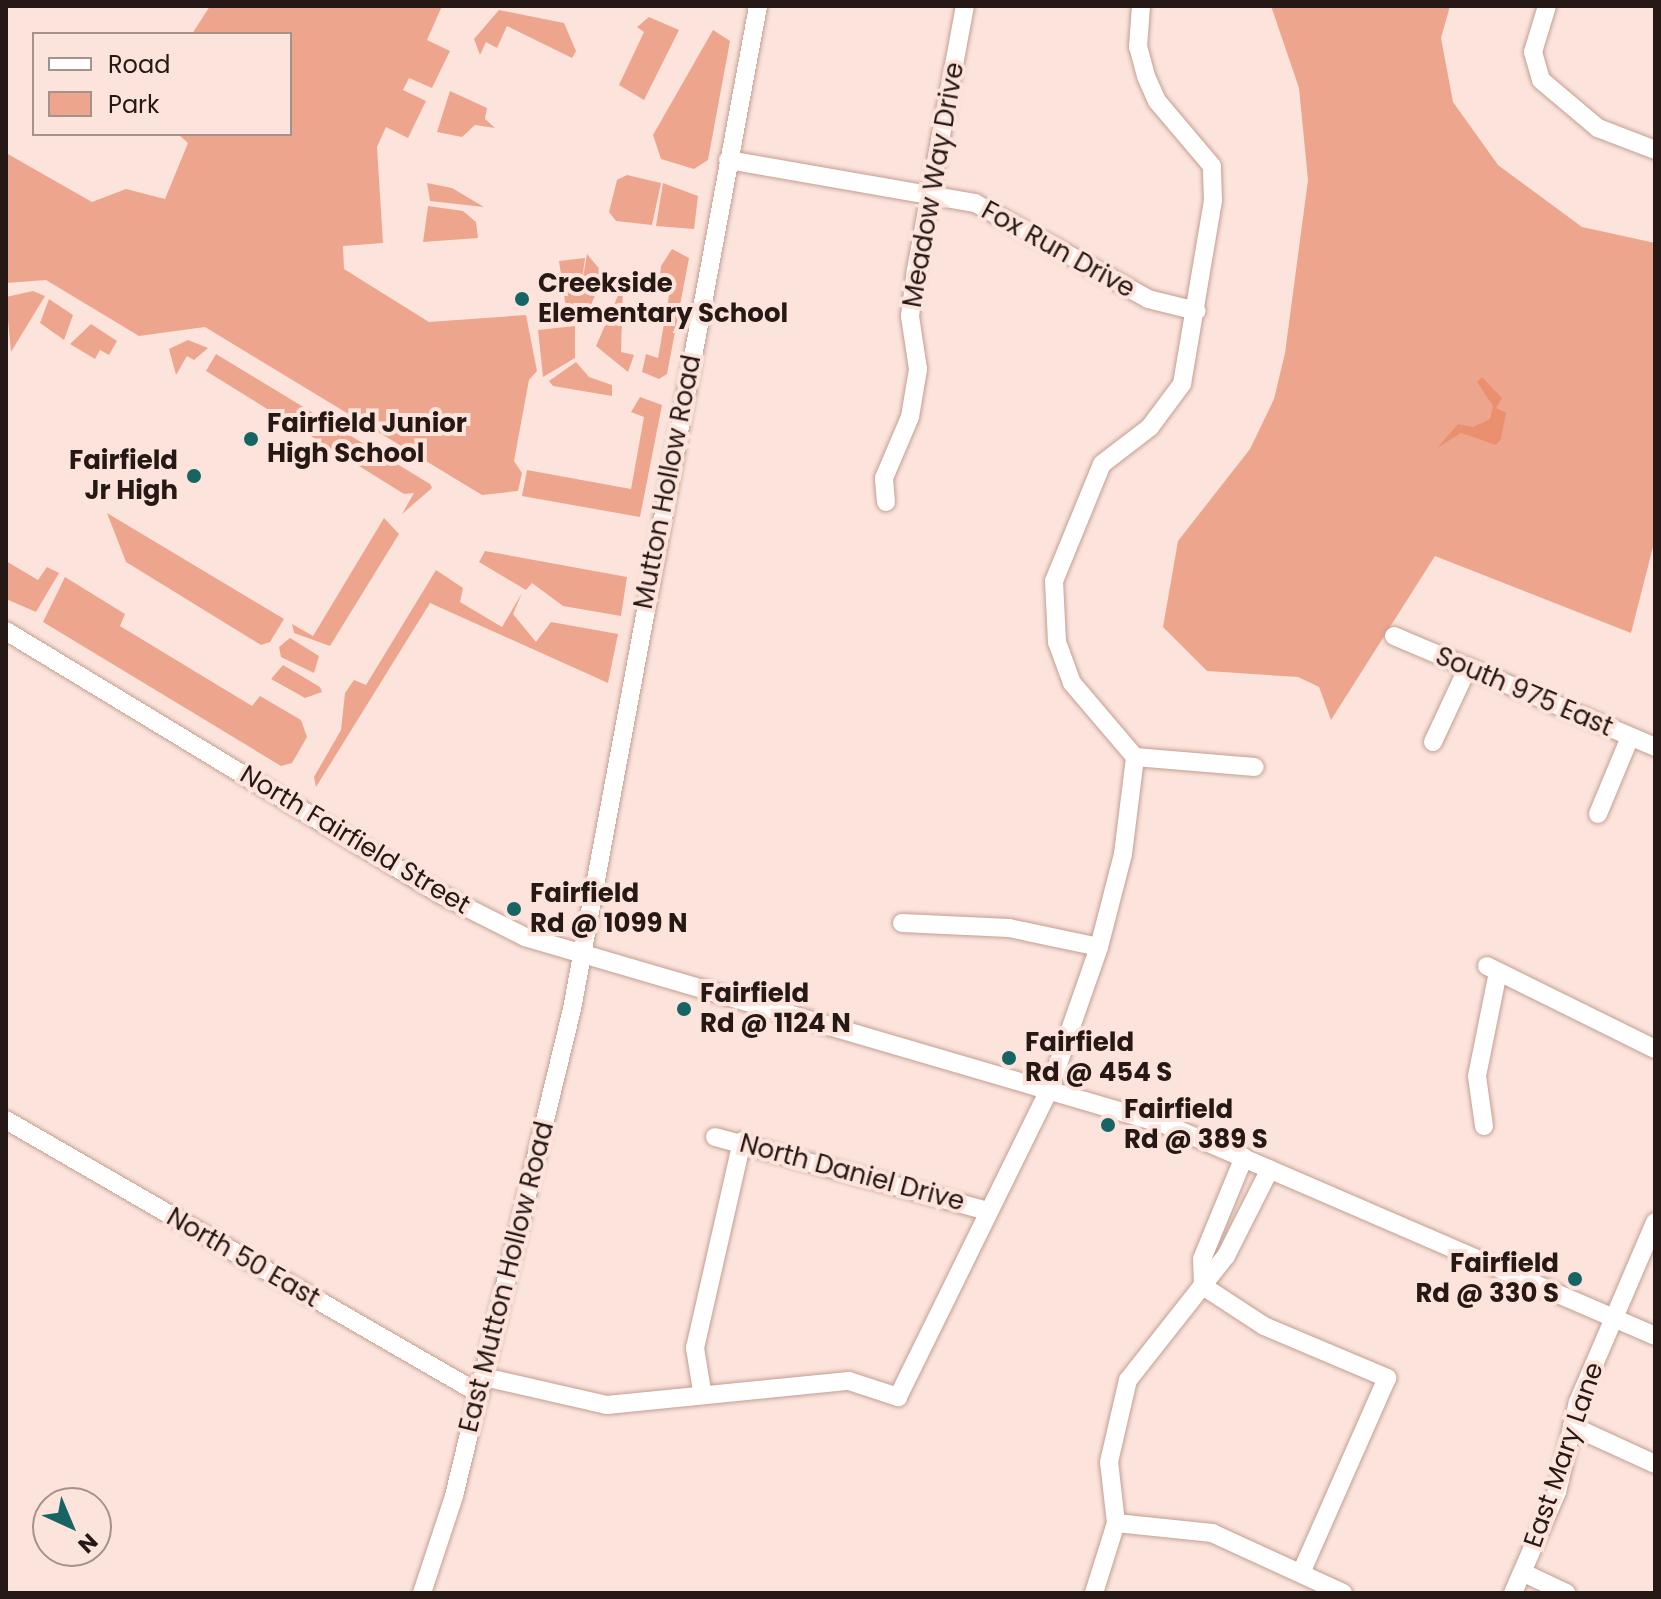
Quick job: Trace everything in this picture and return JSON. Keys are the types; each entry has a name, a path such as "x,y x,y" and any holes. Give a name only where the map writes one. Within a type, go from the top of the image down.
{"street":[{"name":"Mutton Hollow Road","path":"581,958 758,6"},
{"name":"Meadow Way Drive","path":"886,502 884,478 910,417 918,369 910,316 965,6"},
{"path":"1141,6 1138,47 1146,76 1157,101 1212,166 1213,200 1197,311 1182,384 1150,427 1102,464 1054,581 1057,642 1072,683 1135,757 1255,767"},
{"path":"1547,6 1533,52 1541,80 1598,128 1655,150"},
{"name":"Fox Run Drive","path":"728,160 975,203 1148,299 1197,311"},
{"name":"North Fairfield Street","path":"6,631 440,894 581,958 1049,1090 1244,1157 1655,1336"},
{"name":"South 975 East","path":"1394,636 1655,747"},
{"path":"1433,742 1468,667"},
{"path":"1598,814 1630,737"},
{"path":"988,1211 1049,1090 1099,947 1123,854 1135,757"},
{"path":"902,923 1009,928 1099,947"},
{"name":"East Mutton Hollow Road","path":"422,1593 482,1386 581,958"},
{"path":"1484,1126 1477,1076 1492,971 1655,1049"},
{"name":"North 50 East","path":"6,1120 482,1386 607,1405 702,1391 849,1381 898,1397 988,1211"},
{"name":"North Daniel Drive","path":"715,1137 742,1141 988,1211"},
{"path":"702,1391 695,1348 742,1141"},
{"path":"1203,1286 1202,1259 1244,1157"},
{"path":"1094,1593 1116,1523 1109,1462 1114,1416 1143,1354 1203,1286 1238,1235 1270,1169"},
{"name":"East Mary Lane","path":"1513,1593 1557,1492 1572,1426 1655,1222"},
{"path":"1203,1286 1264,1326 1387,1378 1301,1573"},
{"path":"1572,1426 1655,1464"},
{"path":"1116,1523 1212,1533 1343,1593"},
{"path":"1524,1573 1566,1593"}],"green space":[{"path":"210,6 442,6 427,40 450,51 432,88 409,78 403,90 426,101 408,138 386,127 377,147 383,243 343,246 344,269 429,322 526,315 537,371 529,380 514,461 522,473 518,491 482,495 205,327 139,336 46,280 6,283 6,153 92,202 126,189 165,199 188,143 180,136 292,136 292,32 193,32"},
{"path":"1271,6 1450,6 1441,38 1453,102 1498,165 1582,227 1655,243 1655,539 1631,633 1435,556 1331,720 1319,687 1298,677 1207,671 1163,627 1178,541 1250,449 1274,399 1285,353 1308,180 1299,88"},
{"path":"499,10 564,23 576,51 572,58 507,26 497,48 486,42 480,55 474,39"},
{"path":"649,17 679,30 644,100 619,85 644,32 637,27"},
{"path":"713,30 730,41 708,160 694,169 661,159 653,135"},
{"path":"450,91 487,108 485,119 495,128 475,125 462,137 437,132"},
{"path":"627,175 661,183 652,225 616,221 609,212 617,180"},
{"path":"427,183 452,188 484,207 430,201"},
{"path":"663,183 698,196 694,229 656,226"},
{"path":"428,206 463,211 476,222 478,238 423,242"},
{"path":"672,249 689,258 667,374 659,379 642,372 646,354 658,358 671,284 660,276 661,266"},
{"path":"587,254 602,272 600,284 584,321 568,322 559,261 585,258 580,295"},
{"path":"623,284 621,352 634,355 628,372 596,346"},
{"path":"33,291 45,296 11,352 6,297"},
{"path":"49,299 73,315 64,340 40,323"},
{"path":"91,324 117,341 109,355 100,350 95,359 70,344"},
{"path":"575,326 575,358 543,377 538,330"},
{"path":"188,340 208,348 194,360 187,356 176,375 169,349"},
{"path":"216,354 432,488 402,514 414,493 404,494 206,371"},
{"path":"576,362 589,377 612,385 612,396 553,386 549,381"},
{"path":"640,397 662,405 640,517 522,496 527,470 631,489 644,417 631,412"},
{"path":"107,513 284,619 270,642 261,645 126,562"},
{"path":"384,518 399,534 330,646 294,633 292,624 313,636"},
{"path":"485,551 627,577 621,616 563,606 532,583 526,590 479,562"},
{"path":"6,561 38,580 47,567 59,573 36,612 6,599"},
{"path":"436,570 463,588 460,602 502,627 522,593 513,614 536,642 551,622 618,634 608,683 430,603 316,787 314,777 341,730 345,693 354,680 366,685"},
{"path":"65,577 125,614 120,626 252,706 260,696 301,720 307,737 292,763 281,766 43,622"},
{"path":"290,638 319,656 314,673 281,657 279,647"},
{"path":"283,665 320,687 322,692 305,698 271,679"}],"shaded area":[{"path":"1482,377 1502,398 1496,408 1506,413 1501,439 1496,445 1461,433 1437,448 1458,424 1473,427 1490,419 1493,406 1477,382"}],"place":[{"name":"Creekside Elementary School","path":"522,299"},
{"name":"Fairfield Junior High School","path":"251,439"},
{"name":"Fairfield Jr High","path":"194,476"},
{"name":"Fairfield Rd @ 1099 N","path":"514,909"},
{"name":"Fairfield Rd @ 1124 N","path":"684,1009"},
{"name":"Fairfield Rd @ 454 S","path":"1009,1058"},
{"name":"Fairfield Rd @ 389 S","path":"1108,1125"},
{"name":"Fairfield Rd @ 330 S","path":"1575,1279"}]}
